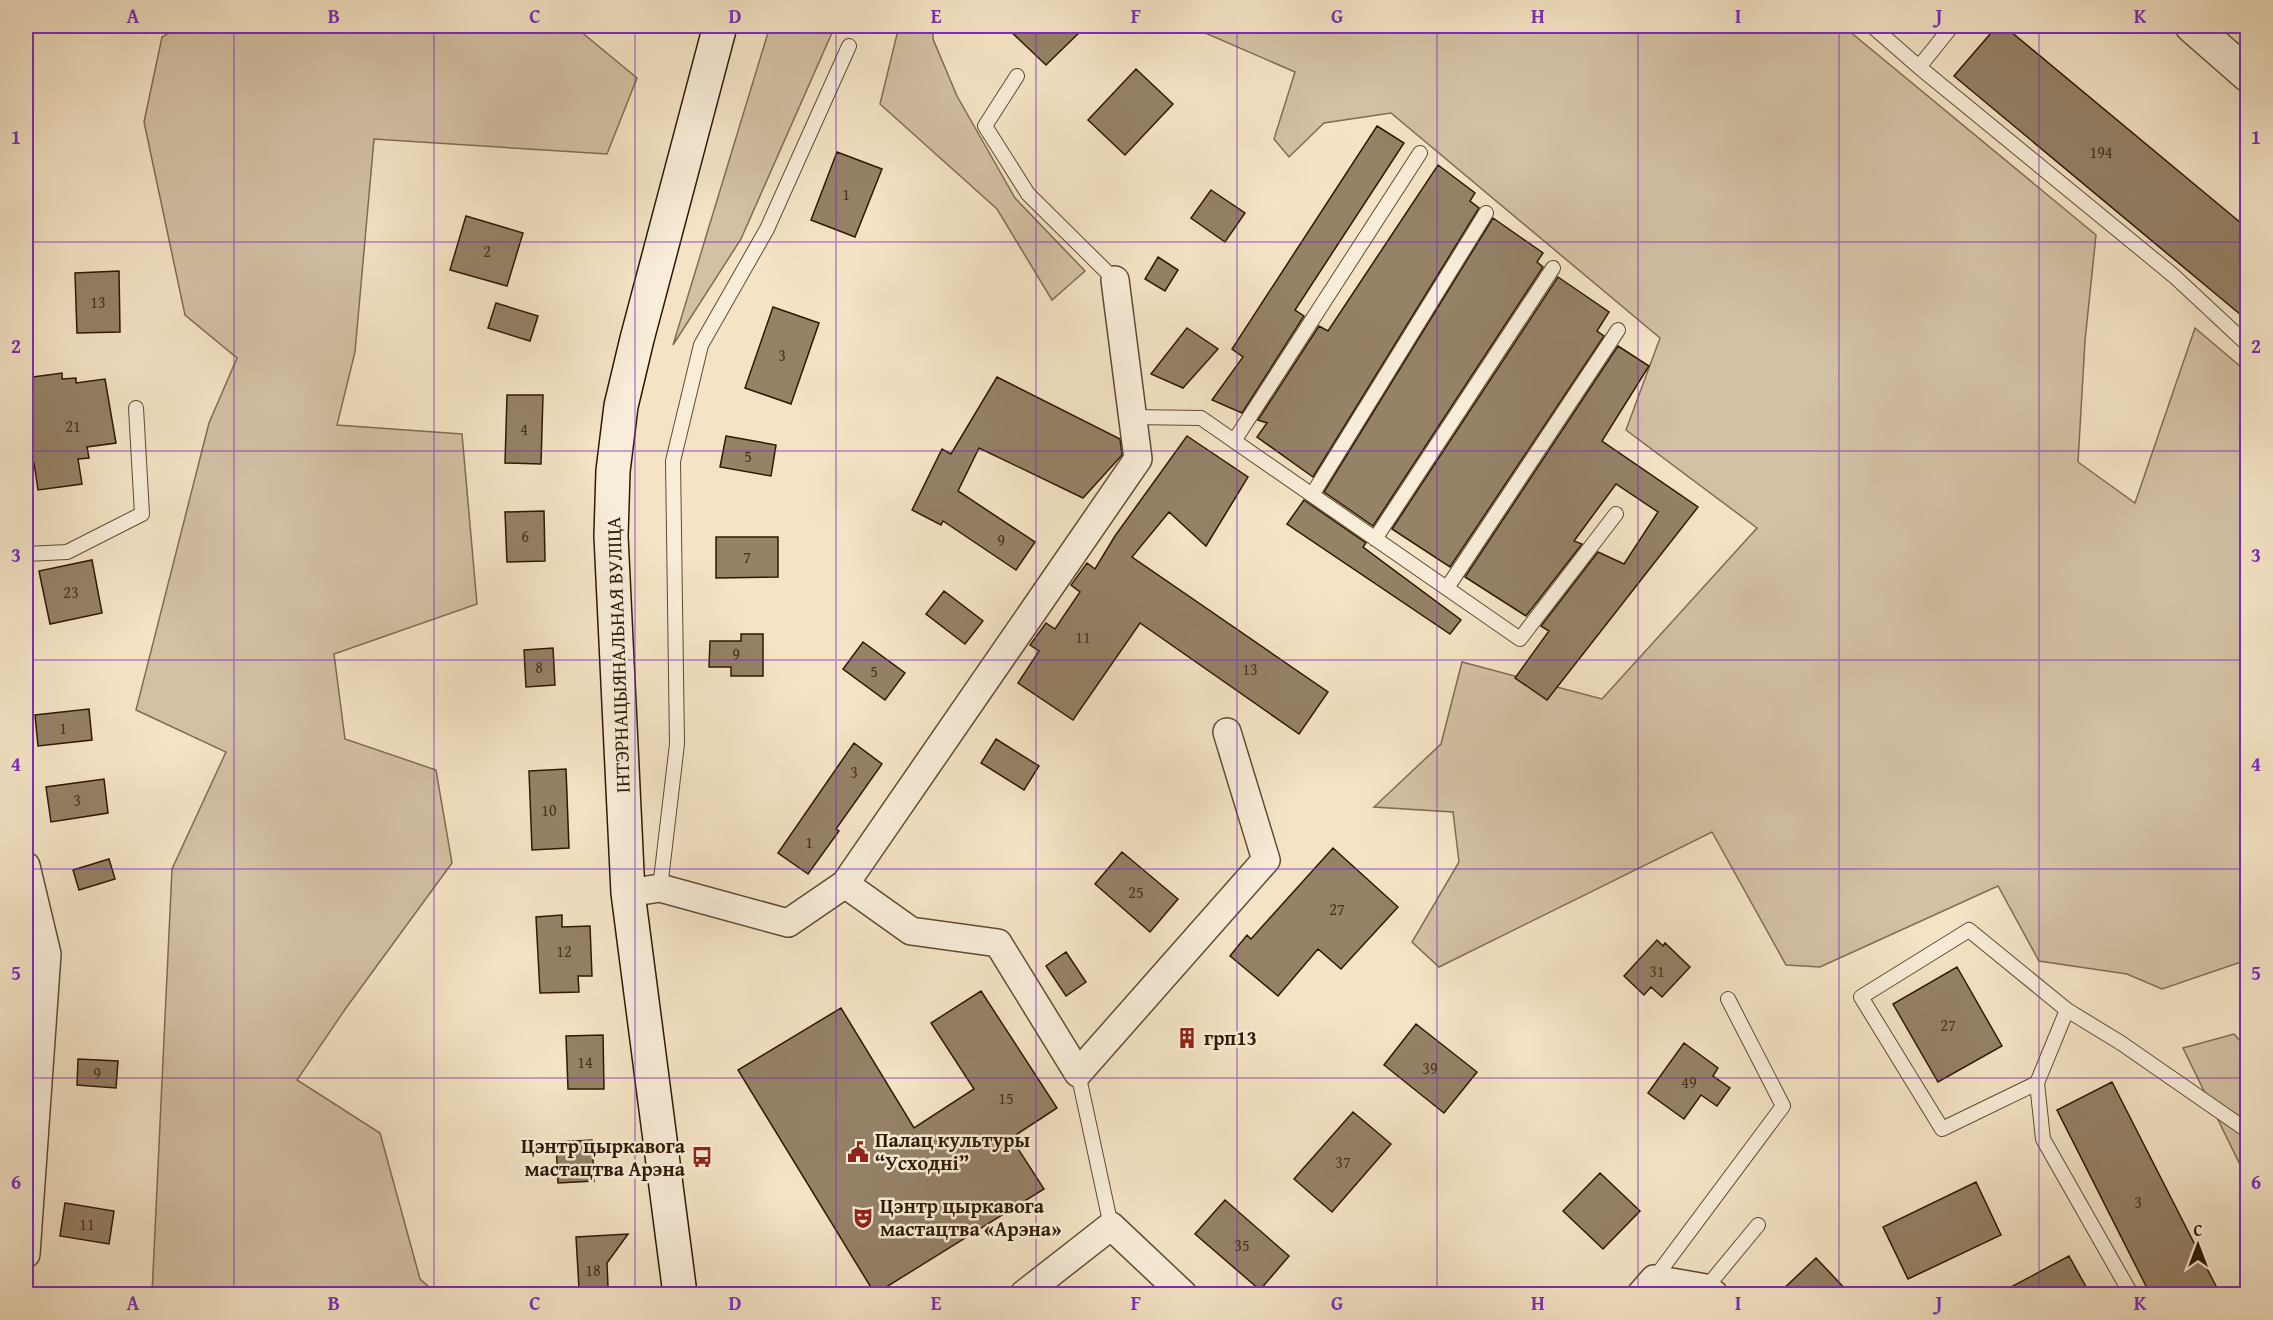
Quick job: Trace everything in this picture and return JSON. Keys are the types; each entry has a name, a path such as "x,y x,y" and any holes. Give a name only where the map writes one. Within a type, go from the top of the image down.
{"main road":[{"name":"ІНТЭРНАЦЫЯНАЛЬНАЯ ВУЛІЦА","path":"680,1294 628,893 611,536 613,471 621,406 634,350 720,26"},
{"path":"2192,26 2247,75"}],"street":[{"path":"628,893 660,888 788,923 845,885 1138,459 1115,280"},
{"path":"845,885 911,931 998,944 1078,1072 1266,860 1227,732"},
{"path":"26,866 47,954 26,1254"},
{"path":"1024,1294 1110,1226 1183,1294"},
{"path":"1648,1287 1710,1291"}],"lane":[{"path":"1872,26 2174,276 2247,345"},
{"path":"1919,67 1952,26"},
{"path":"660,888 677,744 673,461 701,345 767,229 849,46"},
{"path":"1017,76 986,126 1028,194 1115,280"},
{"path":"1234,441 1420,153"},
{"path":"1312,495 1486,213"},
{"path":"1375,539 1553,268"},
{"path":"1447,588 1618,330"},
{"path":"26,554 67,552 142,514 136,408"},
{"path":"1133,417 1201,418 1520,639 1616,514"},
{"path":"2037,1083 1942,1129 1861,998 1970,930 2067,1010 2121,1043 2247,1131"},
{"path":"1648,1287 1783,1106 1728,999"},
{"path":"2067,1010 2037,1083 2043,1139 2131,1294"},
{"path":"1078,1072 1110,1226"},
{"path":"1710,1291 1758,1225"}],"shaded area":[{"path":"181,26 574,26 637,78 607,154 374,139 355,352 337,425 462,434 477,604 334,654 345,739 436,770 452,863 346,1008 297,1080 380,1133 420,1279 437,1294 152,1294 172,869 226,752 136,710 209,423 237,358 185,315 144,122 162,37"},
{"path":"770,26 835,26 741,239 673,345"},
{"path":"899,26 933,26 933,39 957,96 1015,198 1085,271 1052,300 997,209 880,104"},
{"path":"1210,26 1843,26 2096,235 2085,341 2078,462 2135,503 2195,328 2247,372 2247,960 2162,989 2127,974 2039,961 1998,886 1820,967 1786,965 1712,832 1439,967 1412,942 1459,862 1453,812 1374,807 1441,744 1462,662 1602,699 1757,528 1626,430 1660,338 1391,113 1324,123 1289,157 1274,139 1295,72 1205,33"},
{"path":"2234,1034 2247,1049 2247,1179 2183,1048"}],"building":[{"path":"1005,26 1086,26 1046,65"},
{"path":"1997,26 2004,26 2247,228 2247,320 1954,76"},
{"path":"1136,69 1173,104 1125,155 1088,120"},
{"path":"1377,126 1404,143 1295,310 1304,316 1242,413 1212,400 1243,357 1232,349"},
{"path":"837,152 882,169 855,237 811,220"},
{"path":"1438,165 1475,193 1470,201 1479,208 1313,477 1257,437 1267,423 1258,420 1319,326 1328,331"},
{"path":"1211,190 1245,213 1225,242 1191,218"},
{"path":"466,216 523,233 507,286 450,270"},
{"path":"1493,218 1543,253 1537,262 1543,267 1373,526 1324,492"},
{"path":"1158,257 1178,270 1165,291 1145,279"},
{"path":"119,271 120,332 77,333 75,273"},
{"path":"1558,277 1609,312 1597,331 1604,336 1450,567 1392,529"},
{"path":"496,303 538,316 530,341 488,328"},
{"path":"773,307 819,323 791,404 745,388"},
{"path":"1187,328 1218,349 1183,388 1151,374"},
{"path":"1618,346 1649,366 1602,441 1698,507 1547,700 1515,678 1549,631 1541,626 1598,552 1624,564 1658,512 1616,484 1574,541 1582,544 1526,616 1465,577"},
{"path":"62,373 62,379 76,378 76,383 105,379 116,443 87,447 89,458 78,459 82,484 38,490 34,463 26,465 26,378"},
{"path":"997,377 1120,439 1122,455 1083,498 979,448 958,491 1035,542 1016,570 943,521 941,525 912,510 942,449 951,454"},
{"path":"507,395 543,395 541,464 505,463"},
{"path":"726,436 776,445 771,476 720,467"},
{"path":"1187,436 1248,477 1206,546 1169,512 1132,557 1328,692 1299,734 1140,623 1073,720 1018,683 1039,651 1030,645 1046,623 1055,629 1080,592 1071,585 1087,563 1095,569 1115,536"},
{"path":"1304,500 1366,543 1363,547 1461,620 1450,634 1287,524"},
{"path":"544,511 545,561 507,562 505,512"},
{"path":"716,537 778,537 778,577 716,578"},
{"path":"92,560 102,613 50,624 39,571"},
{"path":"944,591 983,621 965,644 926,614"},
{"path":"741,634 763,634 763,676 731,676 731,667 709,667 710,641 741,641"},
{"path":"863,642 905,673 885,700 843,669"},
{"path":"553,648 555,685 526,687 524,650"},
{"path":"89,709 92,740 38,746 35,715"},
{"path":"996,739 1039,766 1024,790 981,763"},
{"path":"854,743 882,764 836,829 839,831 808,874 778,853"},
{"path":"566,769 569,848 532,850 529,771"},
{"path":"104,779 108,813 51,822 46,787"},
{"path":"1333,848 1398,907 1341,969 1318,949 1278,996 1230,956 1247,935 1251,939"},
{"path":"1122,852 1178,899 1150,932 1095,884"},
{"path":"109,859 115,879 79,890 73,870"},
{"path":"562,915 562,927 590,926 592,976 578,976 579,992 540,993 536,917"},
{"path":"1657,940 1663,946 1665,943 1690,967 1662,997 1651,987 1644,995 1624,976"},
{"path":"1066,952 1086,982 1066,996 1046,966"},
{"path":"1957,967 2002,1046 1938,1082 1893,1004"},
{"name":"Палац культуры “Усходні”","path":"981,991 1057,1108 1011,1138 1044,1189 875,1294 738,1070 841,1008 914,1128 974,1089 931,1023"},
{"path":"1416,1024 1477,1072 1444,1113 1384,1065"},
{"path":"603,1035 604,1089 568,1089 566,1036"},
{"path":"1684,1043 1718,1068 1713,1076 1730,1088 1717,1106 1701,1095 1684,1119 1648,1093"},
{"path":"78,1059 118,1061 116,1088 77,1085"},
{"path":"2112,1082 2220,1294 2150,1294 2057,1110"},
{"path":"1353,1112 1391,1144 1332,1212 1294,1179"},
{"path":"592,1140 594,1181 558,1183 556,1142"},
{"path":"1600,1173 1640,1211 1603,1249 1563,1211"},
{"path":"1976,1182 2001,1235 1908,1279 1883,1227"},
{"path":"1225,1200 1289,1256 1260,1290 1195,1234"},
{"path":"65,1203 114,1211 109,1244 60,1236"},
{"path":"628,1234 607,1263 608,1287 579,1288 576,1237"},
{"path":"2069,1256 2090,1294 1998,1294"},
{"path":"1816,1258 1850,1294 1778,1294"}],"place":[{"name":"грп13","path":"1187,1038"},
{"name":"Палац культуры “Усходні”","path":"858,1152"},
{"name":"Цэнтр цыркавога мастацтва Арэна","path":"702,1157"},
{"name":"Цэнтр цыркавога мастацтва «Арэна»","path":"863,1218"}]}
